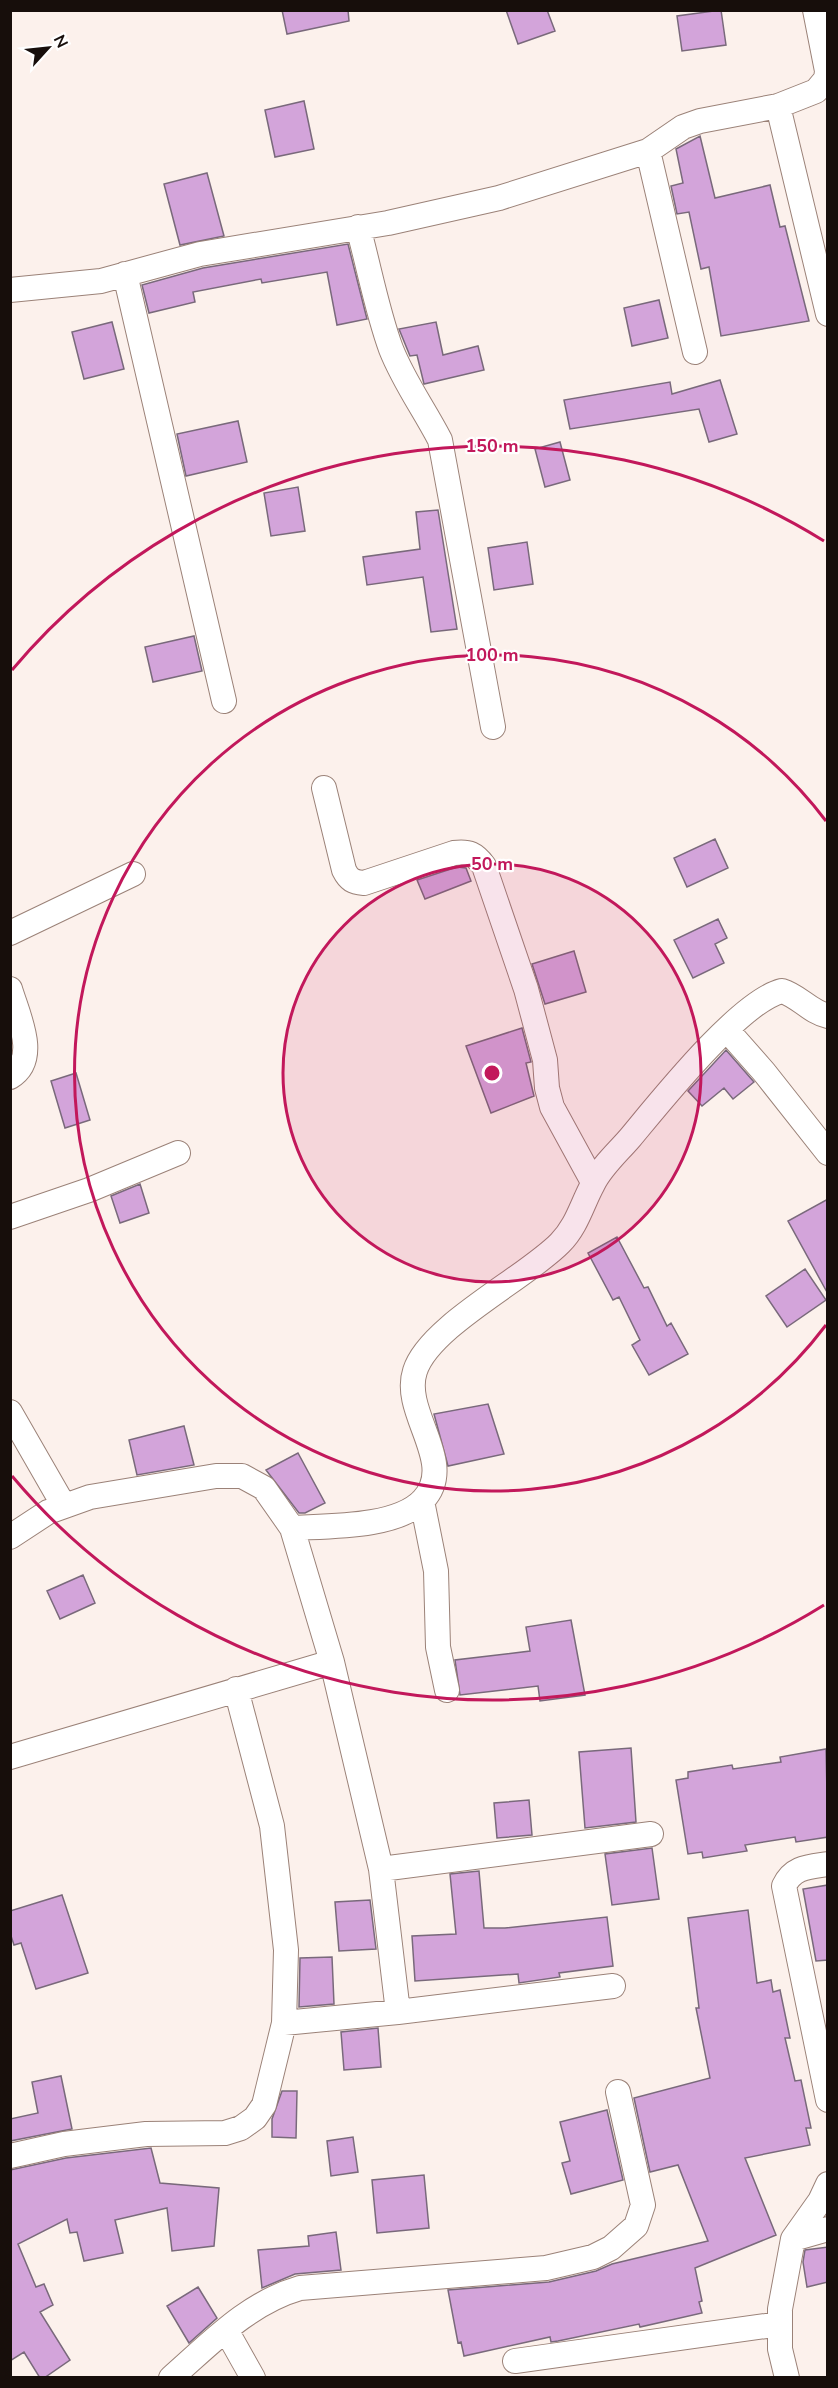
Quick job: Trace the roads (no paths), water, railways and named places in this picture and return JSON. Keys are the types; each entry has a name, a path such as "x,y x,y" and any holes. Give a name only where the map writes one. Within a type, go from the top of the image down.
{"street":[{"path":"10,290 101,280 210,252 358,227 499,198 648,151 683,127 700,121 778,106 816,91 826,79 827,71 815,10"},
{"path":"778,106 828,314"},
{"path":"648,151 695,352"},
{"path":"358,227 390,347 405,380 424,408 440,440 493,727"},
{"path":"125,274 224,701"},
{"path":"324,788 344,870 348,878 355,882 364,883 454,853 467,851 477,856 484,867 526,989 545,1060 547,1088 552,1107 593,1182"},
{"path":"10,933 133,874"},
{"path":"10,989 26,1047 26,1061 20,1071 10,1077"},
{"path":"292,1528 365,1524 392,1517 422,1501 435,1480 433,1455 412,1392 415,1370 431,1344 561,1242 580,1216 593,1182 689,1068 726,1030 760,1000 782,991 793,994 819,1014 828,1016"},
{"path":"726,1030 764,1072 828,1154"},
{"path":"10,1217 89,1190 178,1153"},
{"path":"10,1412 64,1506"},
{"path":"10,1537 48,1512 90,1497 216,1476 242,1476 264,1488 292,1528 332,1662 381,1869 398,2012"},
{"path":"422,1501 436,1571 438,1647 447,1690"},
{"path":"10,1757 332,1662"},
{"path":"10,2156 64,2144 134,2135 225,2133 241,2128 255,2118 264,2105 284,2023 286,1950 272,1826 236,1689"},
{"path":"381,1869 651,1834"},
{"path":"828,1864 801,1868 789,1875 784,1886 828,2100"},
{"path":"284,2023 398,2012 613,1986"},
{"path":"171,2378 226,2330 269,2299 300,2288 546,2268 593,2257 611,2248 636,2226 643,2205 618,2092"},
{"path":"787,2378 780,2349 780,2309 793,2239 820,2201 828,2184"},
{"path":"793,2239 828,2229"},
{"path":"515,2361 780,2324"},
{"path":"226,2330 253,2378"}]}
